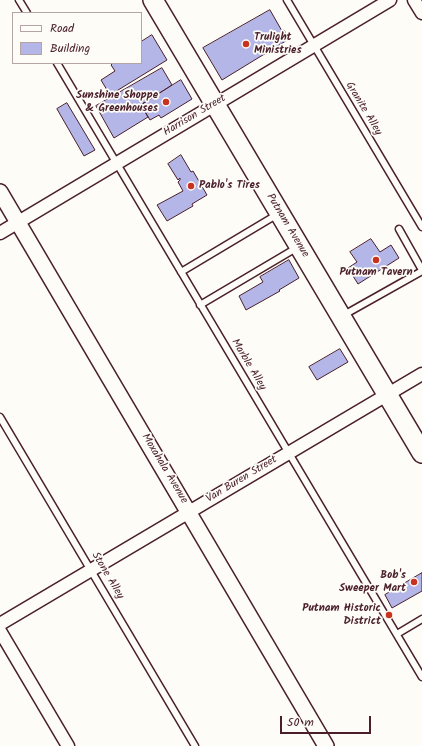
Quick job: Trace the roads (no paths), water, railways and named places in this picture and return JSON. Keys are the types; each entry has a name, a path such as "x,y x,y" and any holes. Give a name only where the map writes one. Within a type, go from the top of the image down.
{"main road":[{"name":"Putnam Avenue","path":"153,0 422,452"}],"street":[{"name":"Harrison Street","path":"0,233 390,0"},
{"path":"414,0 422,13"},
{"name":"Moxahala Avenue","path":"0,192 326,746"},
{"name":"Van Buren Street","path":"0,624 422,374"},
{"path":"0,631 68,746"}],"lane":[{"path":"19,0 26,12"},
{"name":"Granite Alley","path":"287,0 422,227"},
{"name":"Marble Alley","path":"58,64 422,677"},
{"path":"181,272 280,213"},
{"path":"341,316 422,270 399,229"},
{"path":"200,305 299,247"},
{"name":"Stone Alley","path":"0,417 195,746"},
{"path":"397,634 422,619"}],"place":[{"name":"Trulight Ministries","path":"246,44"},
{"name":"Sunshine Shoppe & Greenhouses","path":"166,102"},
{"name":"Pablo's Tires","path":"191,186"},
{"name":"Putnam Tavern","path":"376,260"},
{"name":"Bob's Sweeper Mart","path":"414,582"},
{"name":"Putnam Historic District","path":"389,615"}]}
